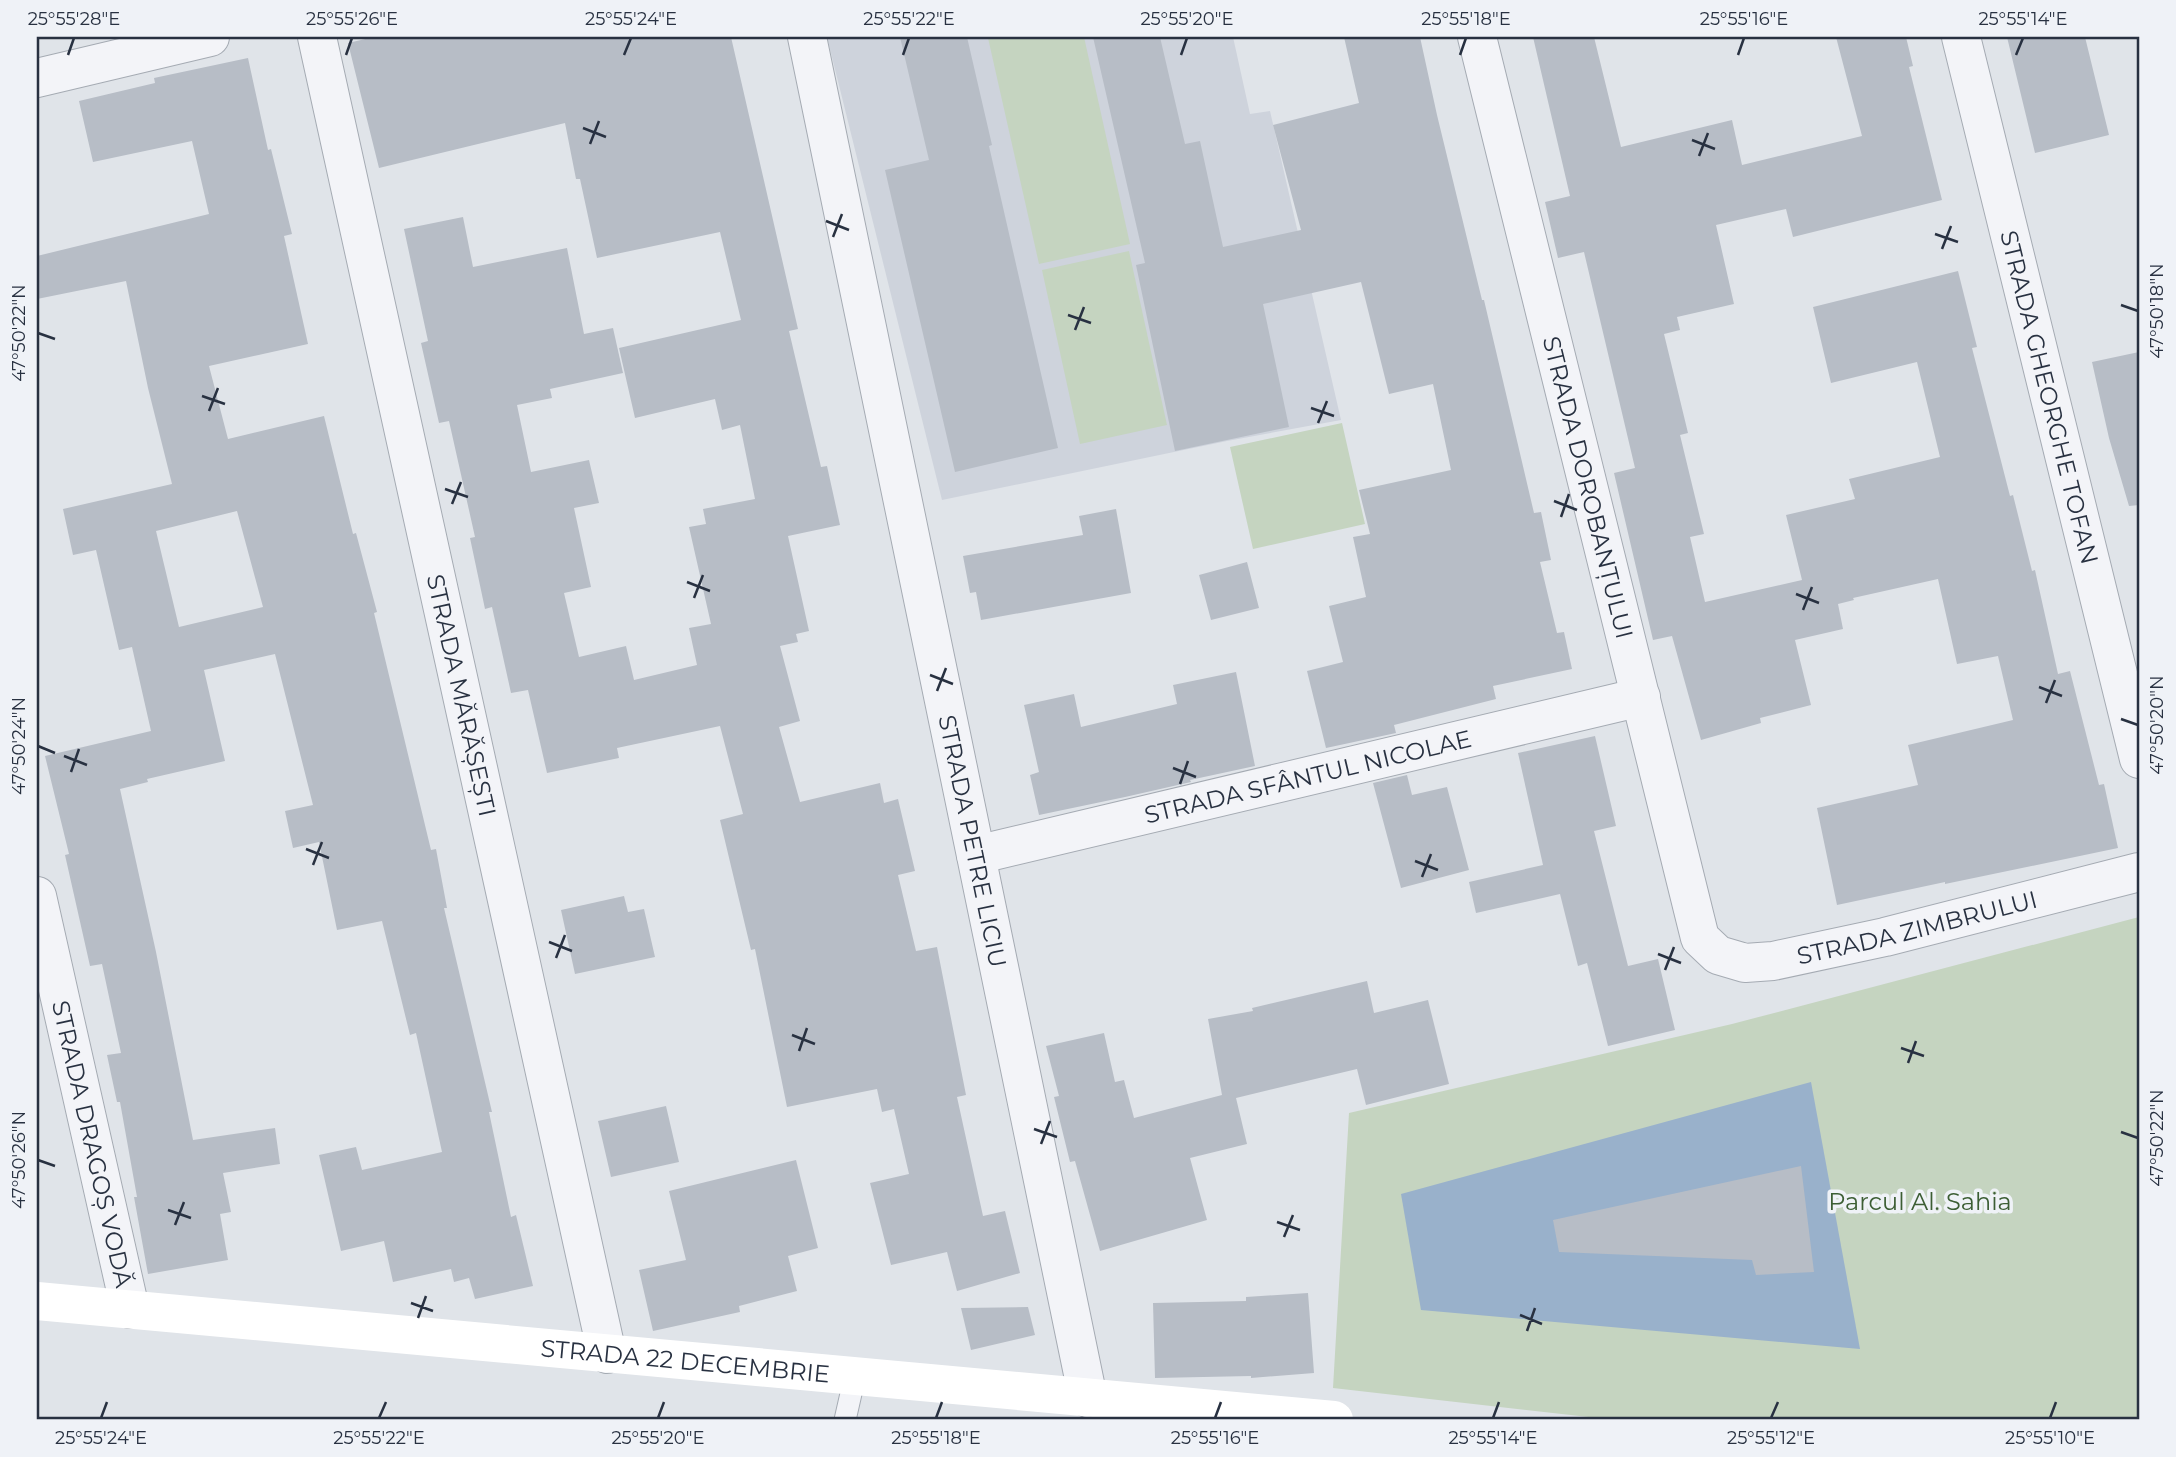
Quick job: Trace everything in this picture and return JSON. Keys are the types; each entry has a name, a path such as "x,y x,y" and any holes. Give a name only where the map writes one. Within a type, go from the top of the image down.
{"street":[{"path":"37,78 210,37"},
{"name":"STRADA MĂRĂȘEȘTI","path":"317,37 607,1354"},
{"name":"STRADA PETRE LICIU","path":"807,37 1088,1398"},
{"name":"STRADA DOROBANȚULUI","path":"1477,37 1700,938"},
{"name":"STRADA GHEORGHE TOFAN","path":"1961,37 2139,759"},
{"name":"STRADA SFÂNTUL NICOLAE","path":"976,855 1641,696"},
{"name":"STRADA ZIMBRULUI","path":"1700,938 1718,955 1745,964 1773,961 1885,937 2139,872"},
{"name":"STRADA DRAGOȘ VODĂ","path":"37,896 130,1309"},
{"name":"STRADA 22 DECEMBRIE","path":"37,1301 1334,1420"}],"lane":[{"path":"845,1420 855,1376"}],"shaded area":[{"path":"827,37 1233,37 1250,114 1270,111 1341,420 942,500"}],"green space":[{"path":"1084,37 1130,244 1039,264 988,38"},
{"path":"1129,251 1167,425 1080,444 1042,270"},
{"path":"1342,423 1365,524 1253,549 1230,447"},
{"name":"Parcul Al. Sahia","path":"2139,917 2139,1420 1615,1420 1333,1388 1349,1113 1732,1024"}],"water":[{"path":"1811,1082 1860,1349 1421,1310 1401,1194"}],"building":[{"path":"374,37 731,37 798,329 789,331 821,467 827,466 840,525 788,536 809,631 796,634 798,642 780,646 800,721 779,727 800,802 880,783 884,803 898,799 915,871 898,875 916,951 937,947 966,1095 957,1097 983,1216 1005,1211 1020,1273 957,1291 947,1252 891,1265 870,1183 909,1174 894,1109 882,1112 877,1089 787,1107 755,949 751,950 720,820 743,814 720,726 617,748 619,758 547,773 528,690 511,693 492,607 485,609 470,538 475,537 449,421 439,423 421,343 428,341 404,229 463,217 473,267 567,248 584,334 613,328 623,373 550,389 552,398 517,405 531,472 589,460 599,503 574,508 591,587 564,593 579,657 626,646 634,680 697,665 689,628 711,624 689,527 706,524 703,509 755,499 740,425 722,430 715,399 635,418 619,348 741,320 720,232 597,258 580,179 576,179 565,123 379,168 348,43"},
{"path":"900,37 967,37 1058,448 955,472 885,170 929,160"},
{"path":"1093,37 1160,37 1185,144 1200,141 1223,247 1301,230 1273,125 1359,103 1344,37 1420,37 1534,513 1541,512 1551,560 1540,562 1557,633 1564,632 1572,669 1493,686 1496,699 1394,725 1396,733 1326,748 1307,671 1343,662 1329,606 1366,597 1353,537 1370,534 1359,490 1451,470 1433,384 1389,394 1361,282 1263,304 1289,427 1175,451 1136,265 1145,263"},
{"path":"1533,37 1594,37 1621,147 1732,120 1742,165 1862,136 1836,37 1906,37 1913,66 1909,67 1942,200 1793,237 1786,209 1716,225 1734,304 1677,317 1680,330 1664,334 1688,433 1680,435 1704,534 1690,537 1705,602 1802,580 1786,515 1855,499 1849,479 1940,457 1917,362 1831,383 1813,307 1958,271 1977,347 1972,348 2010,496 2013,495 2032,571 2035,570 2058,674 2070,671 2099,785 2104,784 2118,848 1837,905 1817,808 1918,785 1908,745 2013,720 1998,656 1957,664 1938,579 1853,598 1854,600 1838,604 1843,629 1795,640 1811,705 1760,718 1761,723 1701,740 1672,636 1653,640 1614,473 1635,468 1584,252 1558,258 1545,202 1570,196"},
{"path":"2007,37 2085,37 2109,135 2035,153"},
{"path":"248,58 268,150 271,149 292,234 284,236 308,344 209,366 228,439 324,416 353,534 356,533 377,612 374,613 431,850 436,849 447,908 444,908 492,1112 489,1112 511,1217 516,1215 533,1286 475,1299 469,1278 454,1282 451,1269 393,1282 384,1241 341,1251 319,1155 356,1147 362,1170 442,1152 416,1033 410,1035 382,921 337,930 319,842 293,848 285,811 313,805 275,654 204,670 225,761 147,779 148,782 120,789 193,1140 275,1128 280,1164 223,1173 231,1212 220,1214 228,1260 148,1274 120,1102 117,1102 107,1055 121,1053 102,964 90,966 65,855 69,854 45,756 151,731 132,647 119,650 96,550 73,555 63,509 172,484 148,388 126,281 37,299 37,256 209,214 192,141 93,162 79,101 155,83 154,78","holes":["237,511 263,607 179,627 156,531"]},
{"path":"2139,352 2139,505 2129,506 2109,438 2092,362"},
{"path":"1116,509 1131,593 981,620 976,592 970,593 963,556 1083,535 1079,516"},
{"path":"1247,562 1259,608 1211,620 1199,575"},
{"path":"1236,672 1255,766 1039,815 1030,775 1039,772 1024,705 1074,694 1081,727 1177,704 1173,685"},
{"path":"1595,736 1616,826 1594,831 1628,966 1658,959 1675,1030 1608,1046 1587,963 1578,966 1560,894 1476,913 1469,882 1543,865 1518,753"},
{"path":"1407,775 1412,795 1447,787 1469,870 1401,888 1373,783"},
{"path":"624,896 628,912 644,909 655,957 575,974 561,910"},
{"path":"1367,981 1374,1013 1428,1000 1449,1084 1366,1105 1357,1069 1236,1098 1247,1144 1190,1158 1207,1220 1100,1251 1075,1161 1070,1162 1054,1097 1059,1096 1046,1046 1104,1033 1115,1082 1124,1080 1134,1118 1222,1095 1208,1019 1253,1011 1252,1008"},
{"path":"666,1106 679,1162 611,1177 598,1121"},
{"path":"796,1160 818,1248 788,1256 797,1291 739,1306 740,1312 653,1331 639,1270 686,1260 669,1191"},
{"path":"1801,1166 1814,1272 1756,1275 1752,1260 1559,1252 1553,1220"},
{"path":"1308,1293 1314,1373 1251,1378 1155,1378 1153,1303 1246,1301 1246,1297"},
{"path":"1028,1307 1035,1335 971,1350 961,1308"}]}
